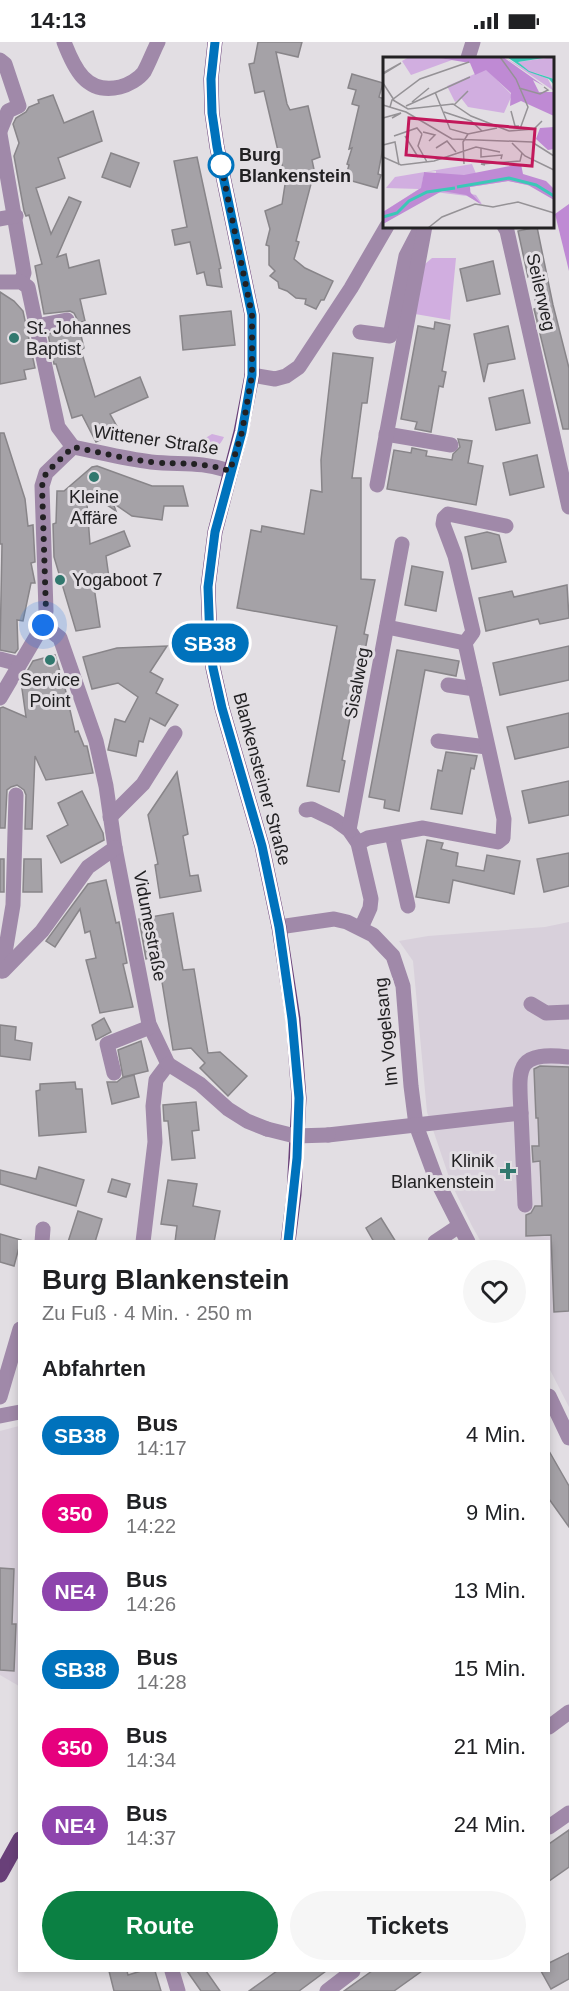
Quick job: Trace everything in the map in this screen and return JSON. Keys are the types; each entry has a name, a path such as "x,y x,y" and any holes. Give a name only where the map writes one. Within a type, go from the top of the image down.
{"main road":[{"name":"Wittener Straße","path":"216,42 211,79 212,113 252,315 252,375 242,432 230,471"},
{"name":"Blankensteiner Straße","path":"230,471 218,514 212,553 208,593 210,642 222,708 262,846 279,927 292,1019 299,1098 288,1240"},
{"path":"0,1875 18,1843"}],"street":[{"path":"64,42 73,65 84,78 96,87 108,89 122,87 143,74 158,42"},
{"path":"468,57 473,42"},
{"path":"0,60 5,64 19,106 8,111 0,132 1,152 16,216 24,273 21,282"},
{"path":"0,219 16,216"},
{"path":"252,375 275,378 286,376 299,367 351,288 386,228"},
{"path":"360,332 390,336 406,256 422,228"},
{"path":"377,485 423,228"},
{"name":"Seilerweg","path":"505,228 569,507"},
{"path":"0,282 21,282 28,287 58,427 73,447 46,473 42,486 46,611 43,625 0,698"},
{"path":"36,326 67,320"},
{"path":"386,434 451,445"},
{"name":"Wittener Straße","path":"73,447 153,462 185,462 230,471"},
{"path":"358,843 368,838 423,828 498,842 503,838 504,819 465,643 472,632 455,556 443,524 448,514 506,526"},
{"name":"Sisalweg","path":"349,830 402,544"},
{"name":"Vidumestraße","path":"43,625 60,638 96,741 150,1028 168,1064"},
{"path":"387,627 465,643"},
{"path":"0,659 19,664"},
{"path":"448,685 475,689"},
{"path":"110,817 143,784 175,733"},
{"path":"438,741 487,747"},
{"path":"1,973 13,905 16,795"},
{"path":"306,810 312,809 335,820 349,830 358,843 371,899 370,908 361,928"},
{"path":"392,834 408,906"},
{"path":"1,973 42,931 88,867 115,848"},
{"name":"Im Vogelsang","path":"279,927 334,920 361,928 381,941 393,956 399,968 403,986 416,1125 433,1172 467,1240"},
{"path":"531,1004 546,1013 569,1012"},
{"path":"114,1073 107,1044 150,1028"},
{"path":"525,1205 519,1074 524,1065 534,1057 550,1055 569,1057"},
{"path":"143,1240 155,1143 153,1106 156,1080 168,1064 200,1084 228,1109 247,1121 296,1136 328,1135 520,1113"},
{"path":"438,1240 459,1226"},
{"path":"0,1397 18,1336"},
{"path":"550,1398 569,1438"},
{"path":"0,1416 18,1412"},
{"path":"550,1726 569,1712"},
{"path":"550,1826 569,1813"},
{"path":"172,1972 178,1991"},
{"path":"327,1991 352,1972"}],"shaded area":[{"path":"569,204 569,271 555,214"},
{"path":"432,258 456,258 450,320 415,314 425,264"},
{"path":"212,434 224,437 213,449 186,452 186,450"},
{"name":"Klinik Blankenstein","path":"569,922 569,1407 550,1370 550,1240 480,1240 472,1226 451,1183 427,1112 413,961 399,941 428,936 545,927"},
{"path":"18,1426 18,1685 0,1675 0,1431"}],"building":[{"path":"258,42 302,42 298,57 276,52 287,104 290,110 308,106 320,157 312,160 316,179 312,180 296,241 299,242 294,259 305,268 333,281 324,300 321,300 316,309 305,304 306,299 296,298 279,288 278,282 270,276 275,271 269,265 269,246 266,245 270,229 265,211 282,204 286,178 264,91 255,93 249,64 254,63"},
{"path":"352,74 383,83 379,97 383,99 383,147 378,174 381,175 377,188 345,179 359,106 352,104 356,90 348,88"},
{"path":"53,95 64,123 93,111 102,141 58,158 65,178 36,188 51,234 69,197 81,202 57,257 66,254 69,268 99,260 106,294 80,299 85,321 78,323 84,348 81,350 95,397 140,377 148,397 110,414 119,430 96,442 82,415 72,418 56,364 54,364 48,334 73,328 77,319 70,311 44,314 35,266 42,264 29,215 26,216 24,211 14,156 19,143 13,124 16,118 26,112 29,107 39,103 38,100"},
{"path":"111,153 139,163 130,187 102,177"},
{"path":"197,157 221,268 219,269 222,287 207,285 204,272 197,274 190,242 175,245 172,230 187,227 174,161"},
{"path":"537,228 569,368 569,429 563,429 518,231"},
{"path":"493,261 500,294 467,301 460,269"},
{"name":"St. Johannes Baptist","path":"0,292 14,301 23,311 35,368 24,370 26,379 0,384"},
{"path":"231,311 235,345 183,350 180,316"},
{"path":"435,322 450,325 442,371 446,372 443,387 439,386 431,432 415,429 417,422 401,419 418,326 434,329"},
{"path":"508,326 515,359 488,364 484,382 474,334"},
{"path":"333,353 373,358 367,403 362,403 352,478 361,478 361,579 375,580 364,634 368,635 342,760 345,761 339,792 307,786 337,626 237,608 251,530 261,532 262,526 304,534 311,490 322,492 321,460"},
{"path":"523,390 530,423 496,430 489,398"},
{"path":"0,433 4,433 25,499 28,526 33,525 35,562 31,563 35,583 31,583 23,621 17,620 18,649 15,653 0,650 2,544 0,544"},
{"path":"458,439 472,441 468,463 483,466 476,505 387,489 394,450 411,453 412,448 427,451 426,456 452,460 453,454 460,447"},
{"path":"537,455 544,487 510,495 503,463"},
{"path":"97,466 152,486 183,486 188,506 164,506 162,520 132,516 113,503 116,511 86,491 90,544 124,531 130,546 106,556 110,585 94,587 100,627 76,631 54,557 53,524 56,523 57,491 64,491 92,467"},
{"path":"487,532 499,535 506,562 472,569 465,537"},
{"path":"412,566 443,572 436,611 405,605"},
{"path":"567,585 569,618 540,624 538,619 486,631 479,598 512,591 514,597"},
{"path":"167,646 150,672 163,679 156,693 178,705 165,726 150,718 143,742 139,741 136,756 108,750 115,719 125,722 138,697 118,683 92,689 83,657 117,648"},
{"path":"569,646 569,680 500,695 493,663"},
{"path":"397,650 459,661 456,676 425,670 399,811 384,808 385,800 369,797"},
{"path":"55,655 75,732 78,731 84,746 87,746 93,773 46,780 35,756 32,829 25,829 26,795 24,790 17,785 7,790 5,828 0,828 0,708 3,707 26,717 21,682 33,661"},
{"path":"569,713 569,747 515,759 507,727"},
{"path":"446,752 477,756 474,769 471,768 462,814 431,809 438,770 442,771"},
{"path":"177,772 188,834 183,836 190,876 198,875 201,891 160,898 155,865 158,864 148,815"},
{"path":"569,781 569,815 529,823 522,791"},
{"path":"82,791 103,833 104,840 61,863 47,836 68,825 58,803"},
{"path":"427,840 443,843 441,849 458,853 456,866 484,871 487,855 520,861 514,894 453,880 449,903 416,897"},
{"path":"569,853 569,886 544,892 537,859"},
{"path":"0,859 4,859 4,892 0,892"},
{"path":"24,859 41,859 42,892 23,892"},
{"path":"106,880 116,923 119,922 127,963 123,964 133,1007 100,1013 86,960 96,958 90,931 85,933 80,909 55,947 46,941 88,884"},
{"path":"173,913 183,970 194,969 208,1053 220,1052 247,1076 228,1096 200,1068 205,1063 191,1048 173,1050 158,957 146,959 139,919"},
{"path":"104,1018 111,1032 96,1040 92,1025"},
{"path":"0,1025 16,1027 15,1040 32,1043 30,1060 0,1056"},
{"path":"141,1041 148,1071 123,1077 118,1050"},
{"path":"540,1066 569,1067 569,1311 554,1312 551,1235 526,1236 526,1215 531,1213 535,1206 542,1206 540,1161 533,1162 532,1146 539,1146 534,1069"},
{"path":"134,1075 139,1097 112,1104 107,1082 117,1082"},
{"path":"75,1082 76,1089 82,1089 86,1132 39,1136 36,1091 40,1090 40,1084"},
{"path":"196,1102 199,1130 192,1131 195,1158 172,1160 168,1121 164,1121 163,1105"},
{"path":"39,1167 84,1180 76,1206 0,1184 0,1170 36,1179"},
{"path":"112,1179 130,1184 126,1197 108,1192"},
{"path":"168,1180 197,1184 193,1206 220,1211 214,1240 175,1240 177,1226 161,1224"},
{"path":"78,1211 102,1219 96,1240 69,1240"},
{"path":"381,1218 395,1240 373,1240 366,1228"},
{"path":"0,1234 21,1240 18,1240 14,1266 0,1262"},
{"path":"550,1453 569,1486 569,1527 550,1500"},
{"path":"0,1568 14,1569 12,1624 16,1624 14,1671 0,1670"},
{"path":"569,1830 569,1867 550,1880 550,1843"},
{"path":"569,1953 569,1979 551,1989 542,1972 550,1972 550,1962"},
{"path":"109,1972 127,1972 128,1975 138,1972 155,1972 161,1991 114,1991"},
{"path":"188,1972 207,1972 220,1991 201,1991"},
{"path":"276,1972 325,1972 299,1991 249,1991"},
{"path":"371,1972 421,1972 394,1991 344,1991"}],"bus line":[{"name":"SB38","path":"215,42 211,79 212,113 252,315 252,375 242,432 215,532 208,587 210,642 222,708 262,846 279,927 292,1019 299,1098 297,1158 288,1240"}],"place":[{"name":"Burg Blankenstein","path":"221,165"},
{"name":"St. Johannes Baptist","path":"14,338"},
{"name":"Kleine Affäre","path":"94,477"},
{"name":"Yogaboot 7","path":"60,580"},
{"name":"Service Point","path":"50,660"},
{"name":"Klinik Blankenstein","path":"508,1171"}],"route":[{"path":"43,625 46,611 42,486 46,473 73,447 153,462 185,462 230,471 242,432 250,390 252,315 221,165"}]}
